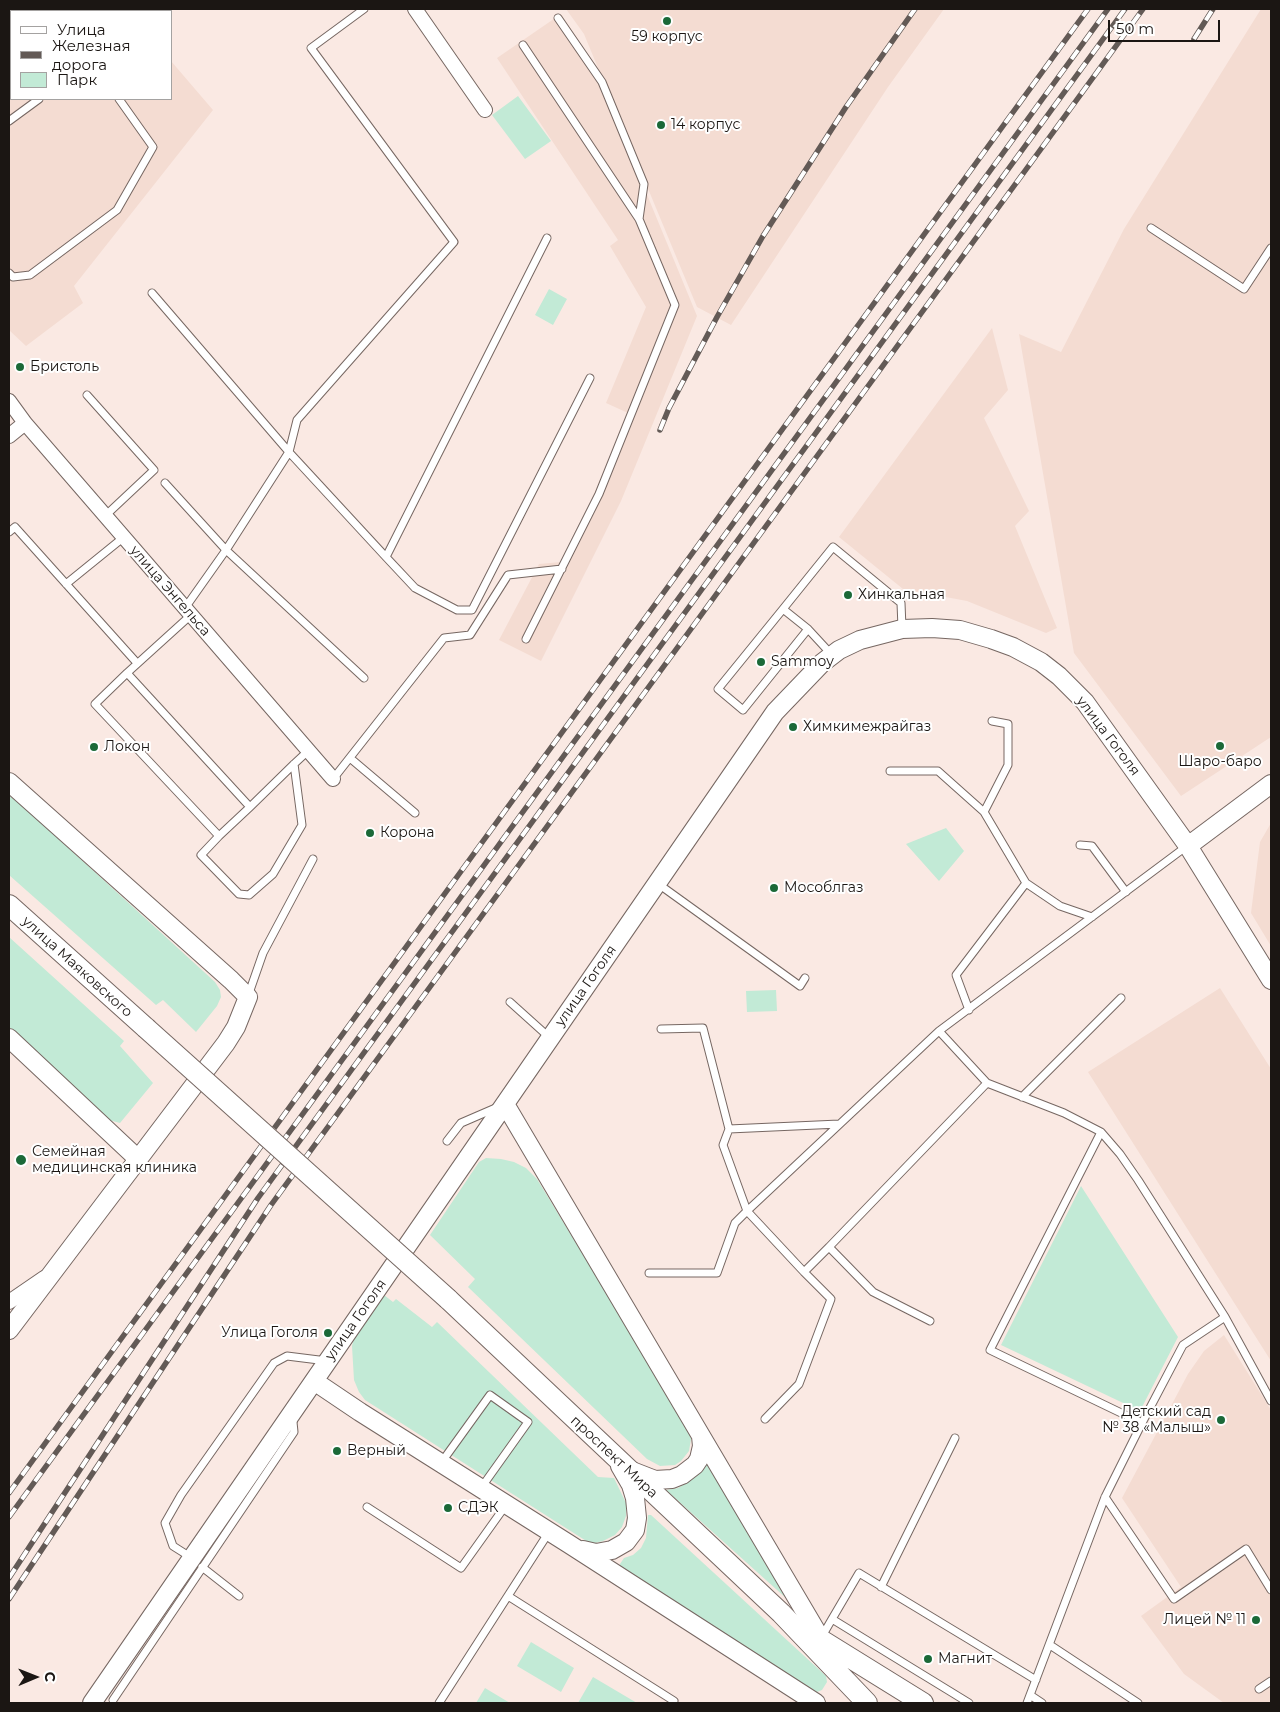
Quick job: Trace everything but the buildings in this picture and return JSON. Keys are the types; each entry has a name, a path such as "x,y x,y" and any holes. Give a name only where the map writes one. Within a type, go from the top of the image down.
{"main road":[{"name":"улица Маяковского","path":"9,905 448,1299"},
{"name":"проспект Мира","path":"448,1299 781,1613 867,1703"},
{"name":"проспект Мира","path":"781,1613 923,1703"}],"street":[{"path":"414,9 485,110"},
{"name":"улица Энгельса","path":"9,401 25,423 333,779"},
{"path":"9,436 25,423"},
{"name":"улица Гоголя","path":"92,1703 197,1563 288,1419 775,712 807,677 839,650 860,640 902,629 932,628 960,630 1012,647 1041,662 1059,676 1085,702 1188,846 1271,980"},
{"path":"1188,846 1271,784"},
{"path":"9,1330 226,1043 236,1027 248,997 11,785"},
{"path":"9,1038 138,1160"},
{"path":"505,1104 821,1639"},
{"path":"9,1302 53,1272"},
{"path":"314,1381 816,1703"},
{"path":"616,1459 632,1471 646,1478 672,1480 695,1465 701,1453 701,1436"},
{"path":"569,1544 588,1552 604,1553 626,1542 635,1530 637,1518 635,1498 631,1485 616,1459"}],"lane":[{"path":"219,836 95,704 188,612 289,452 297,420 454,242 311,48 364,9"},
{"path":"558,18 602,82 644,184 639,218"},
{"path":"523,45 639,218 675,305 599,494 526,639"},
{"path":"9,121 38,100"},
{"path":"9,273 13,277 30,275 117,210 153,147 120,100"},
{"path":"1151,228 1244,289 1271,248"},
{"path":"386,557 547,238"},
{"path":"152,293 289,452 386,557 416,588 457,610 472,610 590,378"},
{"path":"88,395 154,470 105,516"},
{"path":"166,482 226,550 364,678"},
{"path":"9,532 15,527 137,664"},
{"path":"66,584 124,537"},
{"path":"808,629 743,710 718,689 833,548 901,603 902,629"},
{"path":"333,779 444,638 470,635 508,575 562,569"},
{"path":"783,609 808,629 832,655"},
{"path":"126,673 250,807"},
{"path":"984,812 1008,765 1008,724 992,721"},
{"path":"294,764 302,825 273,874 249,894 239,894 201,855 308,750"},
{"path":"350,758 415,812"},
{"path":"890,771 938,771 984,812 1026,883 1060,906 1092,917"},
{"path":"1080,845 1092,846 1126,892"},
{"path":"649,1273 717,1273 735,1223 746,1210 939,1031 1188,846"},
{"path":"248,997 263,953 313,858"},
{"path":"657,883 800,986 805,978"},
{"path":"969,1010 956,975 1026,883"},
{"path":"1022,1097 1121,998"},
{"path":"510,1002 550,1038"},
{"path":"661,1029 703,1028 729,1129 724,1145 746,1210 830,1299 799,1384 765,1419"},
{"path":"939,1031 987,1083 1064,1113 1101,1132 1120,1154 1138,1180 1225,1316 1271,1401"},
{"path":"804,1272 987,1083"},
{"path":"447,1141 460,1123 505,1104"},
{"path":"729,1129 839,1124"},
{"path":"1101,1132 990,1350 1142,1423"},
{"path":"829,1247 873,1292 930,1321"},
{"path":"1027,1703 1105,1498 1142,1423 1183,1345 1225,1316"},
{"path":"239,1596 173,1546 165,1523 181,1495 274,1363 287,1356 328,1361"},
{"path":"441,1464 490,1395 528,1422 481,1488"},
{"path":"881,1587 955,1438"},
{"path":"1105,1498 1174,1599 1246,1549 1271,1590"},
{"path":"367,1506 461,1568 506,1504"},
{"path":"439,1703 549,1531"},
{"path":"112,1700 197,1563"},
{"path":"821,1639 859,1573 1036,1680"},
{"path":"508,1596 674,1701 673,1703"},
{"path":"832,1619 969,1703"},
{"path":"1050,1645 1138,1703"},
{"path":"1259,1689 1271,1682"},
{"path":"1030,1696 1042,1703"}],"shaded area":[{"path":"9,9 126,9 128,10 10,10 10,100 172,100 172,62 213,110 74,286 83,303 26,346 9,330"},
{"path":"566,9 944,9 888,87 731,325 697,307 584,34"},
{"path":"1261,9 1271,9 1271,737 1181,796 1074,653 1019,334 1061,352 1124,229"},
{"path":"561,14 592,61 697,316 621,501 541,661 499,640 539,564 561,562 594,494 628,413 606,403 646,307 610,246 618,240 497,58"},
{"path":"992,328 1008,390 984,418 1029,511 1015,526 1057,628 1046,633 967,601 903,589 839,537"},
{"path":"1271,823 1271,946 1251,913 1260,842"},
{"path":"1220,988 1271,1069 1271,1361 1088,1072"},
{"path":"1224,1335 1271,1410 1271,1703 1224,1703 1184,1674 1141,1616 1181,1587 1122,1498 1188,1374 1204,1351"}],"green space":[{"path":"518,96 551,141 525,159 492,115"},
{"path":"549,289 567,299 553,325 535,315"},
{"path":"9,796 16,800 215,982 220,990 221,997 217,1006 196,1032 163,1000 156,1005 9,875"},
{"path":"946,828 964,851 939,881 906,844"},
{"path":"9,937 124,1041 120,1046 153,1083 120,1123 109,1120 100,1113 9,1027"},
{"path":"776,990 777,1011 747,1012 746,991"},
{"path":"486,1158 514,1162 526,1168 537,1179 688,1427 691,1439 689,1451 675,1465 660,1466 647,1459 468,1287 475,1279 430,1235 479,1162"},
{"path":"1081,1186 1178,1337 1140,1411 1001,1345"},
{"path":"384,1295 393,1302 396,1299 432,1327 437,1322 598,1477 614,1478 626,1503 626,1516 622,1527 615,1535 591,1544 365,1400 354,1380 352,1346 354,1338"},
{"path":"706,1449 787,1599 666,1490 678,1488 688,1482 698,1471"},
{"path":"648,1515 651,1515 826,1676 827,1682 822,1690 817,1692 810,1690 619,1569 624,1558 633,1555 641,1548 646,1538"},
{"path":"531,1642 574,1668 561,1692 517,1666"},
{"path":"593,1677 637,1703 578,1703"},
{"path":"485,1688 510,1703 476,1703"}],"railway":[{"path":"660,430 669,408 717,317 763,236 846,107 915,9"},
{"path":"9,1493 1088,9"},
{"path":"9,1517 1108,9"},
{"path":"9,1578 258,1198 1125,9"},
{"path":"9,1599 271,1205 1143,9"},
{"path":"1194,39 1213,9"}],"place":[{"name":"59 корпус","path":"667,21"},
{"name":"14 корпус","path":"661,125"},
{"name":"Бристоль","path":"20,367"},
{"name":"Хинкальная","path":"848,595"},
{"name":"Sammoy","path":"761,662"},
{"name":"Химкимежрайгаз","path":"793,727"},
{"name":"Шаро-баро","path":"1220,746"},
{"name":"Локон","path":"94,747"},
{"name":"Корона","path":"370,833"},
{"name":"Мособлгаз","path":"774,888"},
{"name":"Семейная медицинская клиника","path":"21,1160"},
{"name":"Улица Гоголя","path":"328,1333"},
{"name":"Детский сад № 38 «Малыш»","path":"1221,1420"},
{"name":"Верный","path":"337,1451"},
{"name":"СДЭК","path":"448,1508"},
{"name":"Лицей № 11","path":"1256,1620"},
{"name":"Магнит","path":"928,1659"}]}
